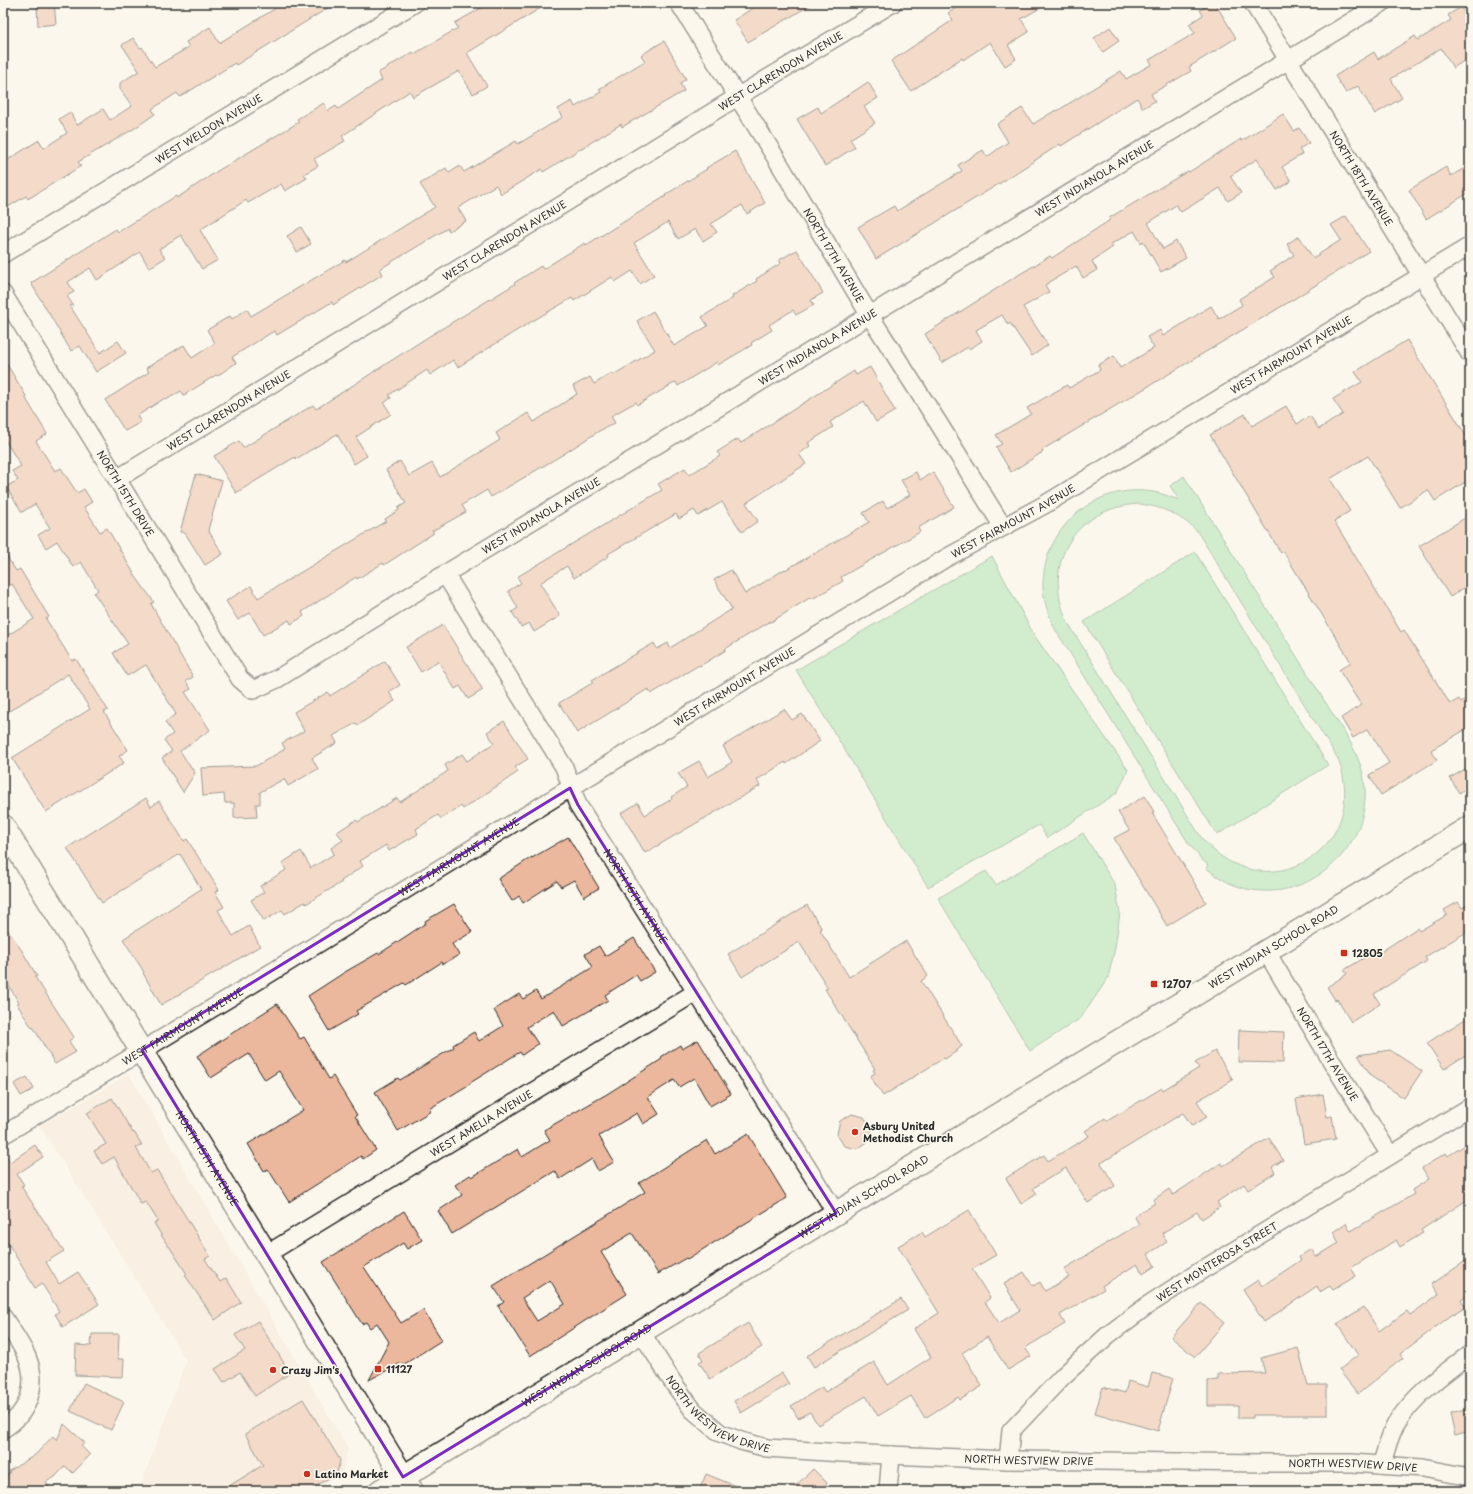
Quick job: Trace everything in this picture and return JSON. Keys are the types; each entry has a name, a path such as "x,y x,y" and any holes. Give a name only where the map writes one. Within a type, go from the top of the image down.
{"main road":[{"name":"NORTH 15TH AVENUE","path":"3,826 142,1050 407,1484"},
{"name":"WEST INDIAN SCHOOL ROAD","path":"380,1491 407,1484 641,1332 1470,827"}],"street":[{"name":"WEST WELDON AVENUE","path":"3,254 415,3"},
{"name":"NORTH 17TH AVENUE","path":"679,3 776,158 870,316 1003,527"},
{"name":"WEST CLARENDON AVENUE","path":"117,479 737,97 893,3"},
{"name":"NORTH 18TH AVENUE","path":"1253,3 1470,354"},
{"name":"WEST INDIANOLA AVENUE","path":"252,690 277,679 445,574 1382,3"},
{"name":"WEST FAIRMOUNT AVENUE","path":"3,1135 284,965 779,659 946,558 1044,505 1470,246"},
{"name":"NORTH 15TH DRIVE","path":"3,294 240,679 252,690"},
{"name":"NORTH 16TH AVENUE","path":"445,574 564,767 570,788 578,805 836,1213"},
{"name":"NORTH 17TH AVENUE","path":"1266,951 1390,1156"},
{"name":"WEST AMELIA AVENUE","path":"267,1254 696,992"},
{"name":"WEST MONTEROSA STREET","path":"1008,1460 1011,1431 1063,1376 1108,1335 1148,1305 1196,1274 1470,1107"},
{"path":"3,1317 27,1357 30,1369 32,1391 28,1403 22,1413 16,1420 3,1429"},
{"name":"NORTH WESTVIEW DRIVE","path":"641,1332 674,1384 693,1410 720,1433 741,1441 767,1448 1008,1460 1352,1463 1422,1468 1470,1477"},
{"path":"1381,1465 1396,1424 1418,1396 1449,1369 1470,1354"},
{"path":"888,1491 891,1455"}],"highlighted area":[{"path":"570,788 578,805 836,1213 403,1477 142,1050"}],"shaded area":[{"path":"129,1074 348,1449 342,1472 312,1491 139,1491 186,1360 40,1126"}],"green space":[{"path":"1184,476 1349,740 1360,763 1365,788 1363,812 1355,835 1342,855 1325,871 1305,883 1282,890 1258,891 1234,885 1220,878 1206,868 1208,865 1189,844 1055,629 1047,609 1043,589 1045,567 1051,548 1061,530 1075,515 1092,503 1111,495 1131,491 1163,494 1179,500 1170,486","holes":["1140,504 1156,507 1178,516 1197,531 1338,759 1345,792 1340,820 1326,844 1306,861 1281,870 1253,870 1226,859 1201,837 1068,623 1060,601 1058,580 1061,560 1069,542 1081,527 1097,515 1117,508"]},
{"path":"1195,552 1328,765 1217,835 1084,622"},
{"path":"992,556 1034,635 1128,770 1117,793 1047,838 1039,825 928,887 796,670"},
{"path":"1083,833 1115,885 1120,913 1115,948 1108,978 1081,1018 1030,1051 938,898 986,871 996,885"}],"building":[{"path":"54,3 56,24 38,26 37,5"},
{"path":"284,3 336,3 236,65 235,63 180,97 177,93 152,109 155,114 135,128 78,162 81,166 28,199 26,196 3,210 3,163 39,140 44,148 67,133 59,119 70,112 77,125 103,109 110,120 132,106 120,89 120,83 139,71 122,45 133,38 140,48 142,47 155,67 189,47 186,42 210,27 219,43"},
{"path":"490,3 549,3 467,53 487,86 473,94 459,71 413,97 410,91 342,136 345,141 314,159 318,166 304,174 307,178 285,191 281,184 248,203 246,200 200,230 218,260 202,269 181,235 159,249 165,258 149,268 140,252 97,280 90,268 68,282 74,292 67,296 73,305 70,306 100,353 118,341 126,353 96,372 80,346 71,351 31,283 116,229 118,232 176,196 177,198 219,170 299,122 297,119 324,103 328,111 336,106 338,109 382,80 378,73 458,28 455,23"},
{"path":"761,3 814,3 748,42 734,20"},
{"path":"964,3 1049,3 1021,19 1029,32 1008,45 1016,59 1005,66 990,42 911,91 891,61 953,20 948,13"},
{"path":"1212,3 1215,3 1236,38 1189,67 1191,71 1151,94 1155,101 1143,108 1137,98 1061,146 1060,144 1002,182 876,259 858,227 894,206 897,211 962,171 958,165 983,150 987,157 1008,142 997,124 1022,108 1033,124 1056,110 1057,111 1121,71 1126,79 1152,64 1149,60 1195,33 1189,24 1203,15 1200,10"},
{"path":"1461,7 1470,23 1470,57 1453,68 1441,48 1391,79 1402,98 1375,114 1358,86 1346,93 1335,76 1374,52 1378,59 1415,36 1418,40 1451,20 1448,15"},
{"path":"1110,27 1119,41 1103,52 1094,38"},
{"path":"664,41 686,79 680,83 684,91 622,127 621,124 543,172 542,169 501,194 496,185 458,208 466,221 449,231 448,228 380,269 383,274 333,305 332,302 277,335 274,331 232,357 236,363 217,376 216,375 184,395 181,391 166,400 165,398 137,416 141,422 125,431 105,400 149,372 146,368 184,345 192,358 215,343 207,330 230,316 232,319 247,309 251,316 345,260 346,262 435,207 420,184 446,168 449,173 460,166 464,172 516,141 518,144 563,117 558,109 572,101 575,107 601,92 599,89 645,61 641,55"},
{"path":"868,82 878,98 864,107 875,123 850,139 855,147 825,166 797,119 818,107 821,113"},
{"path":"1283,114 1294,131 1299,128 1309,143 1299,149 1302,154 1282,167 1291,181 1277,190 1257,159 1230,176 1241,193 1228,201 1220,188 1181,212 1176,205 1148,223 1163,249 1176,241 1186,258 1161,272 1143,241 1141,243 1134,231 1111,244 1113,247 1092,261 1097,270 1083,278 1076,266 1045,285 1049,292 1023,307 1048,345 1032,356 1010,323 1008,325 1002,315 976,330 982,341 969,349 968,347 942,363 925,334 1050,256 1052,258 1110,220 1109,218 1188,171 1189,172 1241,139 1242,141"},
{"path":"735,151 765,203 747,214 742,205 711,224 717,232 703,241 695,229 678,239 668,222 634,243 654,275 640,284 632,271 615,282 612,277 574,301 572,298 529,323 458,367 453,360 430,375 427,370 389,395 391,398 384,403 391,414 356,437 367,456 354,464 337,434 296,459 295,457 236,493 214,456 239,441 243,448 313,405 316,409 428,337 515,284 514,283 541,266 543,269 585,243 586,245 666,196 665,195 707,169 706,168"},
{"path":"1470,165 1470,192 1426,219 1409,190 1446,167 1451,176"},
{"path":"1346,216 1369,251 1294,299 1042,450 1043,452 1011,472 996,447 1002,444 996,435 1031,414 1027,408 1067,385 1069,388 1100,370 1098,365 1114,356 1120,368 1154,348 1147,337 1160,330 1163,336 1211,306 1219,319 1242,305 1239,299 1275,277 1270,271 1294,255 1287,244 1299,236 1313,258 1341,240 1331,225"},
{"path":"301,227 311,244 297,252 287,236"},
{"path":"797,250 823,293 811,300 814,305 796,315 793,310 769,325 772,330 751,343 752,345 718,365 717,362 678,386 676,382 637,405 636,402 611,416 615,423 599,431 491,497 487,490 462,505 466,512 432,531 434,533 384,565 383,563 357,579 356,577 302,612 304,616 291,624 289,620 263,635 250,613 238,620 226,601 251,586 258,598 386,521 385,519 399,510 398,508 406,503 386,470 400,461 409,476 432,463 440,477 500,440 496,433 528,413 534,422 577,394 573,386 590,377 594,384 612,373 613,375 655,350 637,321 653,311 674,346 708,326 702,317 733,298 732,296 757,281 756,279 781,263 779,260"},
{"path":"1407,340 1470,442 1470,479 1435,501 1428,490 1400,508 1368,456 1330,479 1350,511 1334,521 1401,632 1404,630 1450,704 1459,699 1461,702 1470,696 1470,727 1431,750 1437,760 1381,795 1369,775 1389,763 1368,729 1353,738 1341,718 1361,705 1339,670 1351,662 1283,551 1281,553 1210,435 1245,414 1252,426 1286,406 1297,424 1310,416 1319,429 1343,414 1333,399 1362,382 1355,372"},
{"path":"3,358 47,434 36,441 55,471 61,468 77,493 84,489 92,502 84,507 100,532 107,528 136,577 154,602 151,604 193,677 186,681 191,689 185,692 210,730 180,751 195,773 183,792 162,758 172,751 164,740 173,734 165,722 176,714 146,665 127,676 113,653 128,644 94,593 98,590 81,562 73,567 57,541 46,548 38,535 50,528 35,504 22,512 6,487 18,480 12,471 21,466 3,437"},
{"path":"870,367 895,411 876,422 864,401 830,422 833,427 808,443 810,446 799,454 806,464 746,503 758,521 742,532 722,502 698,516 694,510 679,519 676,514 608,554 609,556 574,578 567,566 540,583 560,616 534,632 529,623 521,627 512,612 518,608 508,591 521,583 517,577 662,490 658,484 685,468 689,475 720,456 717,452 738,439 741,443 854,371 856,375"},
{"path":"916,472 920,480 933,472 954,507 918,528 920,532 841,577 843,581 812,599 811,597 725,649 726,650 700,666 699,665 651,694 648,689 577,733 559,703 594,682 592,680 654,643 657,649 668,643 670,648 732,609 714,580 731,570 745,594 785,569 869,522 863,513 883,501 887,508 910,495 901,480"},
{"path":"196,474 222,481 208,530 223,554 205,565 185,533 180,532"},
{"path":"1470,515 1470,584 1450,597 1419,546"},
{"path":"3,550 16,571 20,569 49,617 46,619 72,661 76,659 108,710 104,712 128,750 119,756 124,763 46,812 12,758 90,709 68,674 3,715 3,638 34,619 12,584 3,590"},
{"path":"443,625 483,690 468,699 460,686 455,689 438,661 421,672 406,647"},
{"path":"385,661 400,685 389,692 395,701 358,725 356,723 333,736 337,743 312,758 318,769 288,786 284,779 260,792 260,804 256,804 257,817 234,818 234,803 225,803 224,794 203,796 201,768 256,766 285,749 282,743 304,731 294,712 328,692 330,696"},
{"path":"784,709 792,720 802,714 820,741 786,764 785,762 757,780 760,786 645,853 621,813 638,803 645,815 672,799 671,797 687,787 678,773 699,761 708,777 732,762 723,746"},
{"path":"504,721 528,759 515,767 518,772 463,809 461,806 441,819 438,815 416,829 418,834 389,851 386,845 360,861 363,866 341,881 342,882 306,904 305,902 285,914 282,910 264,921 251,900 264,892 260,886 286,870 282,863 301,851 311,868 334,854 331,848 343,840 337,832 356,820 358,822 397,798 400,802 448,771 445,765 462,754 467,761 494,743 487,732"},
{"path":"1470,766 1470,786 1459,793 1450,778"},
{"path":"1145,796 1154,812 1152,813 1206,902 1167,926 1114,838 1129,830 1118,812"},
{"path":"146,798 151,807 159,801 184,841 187,839 219,890 215,892 224,907 218,910 233,936 249,926 260,946 161,1005 143,973 144,972 123,939 201,889 180,854 102,903 67,848"},
{"path":"568,837 599,888 584,897 574,880 561,887 557,881 523,903 519,896 512,901 498,879 532,857"},
{"path":"1458,902 1462,908 1470,903 1470,930 1425,957 1427,961 1374,994 1380,1004 1351,1022 1337,999 1335,1000 1327,987 1347,974 1344,970 1374,952 1376,955 1417,928 1419,931 1447,915 1444,910"},
{"path":"454,904 472,932 452,944 459,955 443,964 442,962 406,985 404,983 356,1011 358,1014 329,1031 308,996 345,972 378,953 379,954 426,923 425,921"},
{"path":"807,905 822,929 820,930 849,977 906,941 928,976 921,981 962,1046 945,1059 944,1058 883,1096 870,1076 875,1073 873,1070 875,1069 825,989 828,988 799,942 742,977 728,954"},
{"path":"3,923 37,976 35,977 74,1037 69,1041 76,1052 55,1064 33,1027 32,1028 17,1004 19,1003 3,976"},
{"path":"634,938 655,972 640,981 636,975 605,995 608,1000 563,1026 554,1010 527,1027 538,1044 522,1055 520,1052 470,1083 429,1109 431,1111 398,1131 375,1092 398,1078 400,1080 454,1047 453,1045 474,1032 479,1041 503,1026 494,1010 519,994 523,999 536,991 541,999 593,967 585,954 599,946 605,956"},
{"path":"277,1004 300,1039 304,1037 329,1079 333,1076 376,1150 363,1159 361,1156 289,1202 268,1169 264,1171 248,1144 303,1110 279,1071 265,1080 249,1054 211,1078 197,1056"},
{"path":"1470,1016 1470,1052 1444,1069 1427,1043"},
{"path":"1239,1030 1284,1032 1283,1063 1238,1062"},
{"path":"698,1040 731,1094 710,1106 694,1078 679,1087 674,1080 648,1097 659,1114 643,1124 637,1113 599,1136 614,1162 598,1171 592,1159 560,1179 555,1171 452,1234 438,1211 462,1195 455,1185 470,1175 472,1177 518,1149 522,1157 550,1140 544,1130 607,1094 662,1059 661,1057 680,1045 682,1049"},
{"path":"1390,1050 1422,1071 1404,1098 1372,1077 1358,1055"},
{"path":"1215,1051 1233,1080 1197,1101 1207,1117 1192,1126 1183,1113 1101,1163 1115,1186 1088,1203 1066,1168 1033,1188 1037,1194 1021,1204 1006,1178 1044,1155 1048,1161 1089,1136 1085,1131 1105,1118 1107,1121 1199,1068 1195,1063"},
{"path":"27,1077 34,1089 21,1096 14,1084"},
{"path":"1323,1094 1327,1117 1332,1116 1336,1139 1304,1144 1296,1099"},
{"path":"112,1098 142,1145 136,1148 151,1173 157,1170 210,1256 205,1259 220,1282 226,1278 241,1302 215,1320 185,1275 187,1274 154,1223 158,1221 146,1202 141,1204 114,1157 102,1164 94,1151 106,1144 87,1113"},
{"path":"852,1114 864,1117 872,1129 869,1141 857,1149 844,1146 837,1134 840,1121"},
{"path":"748,1134 787,1198 687,1259 686,1258 658,1274 632,1233 601,1252 627,1294 530,1356 498,1306 504,1302 493,1286 645,1192 639,1183 707,1140 715,1154","holes":["550,1280 565,1304 537,1321 522,1298"]},
{"path":"1269,1138 1283,1160 1272,1167 1275,1173 1248,1190 1244,1184 1217,1202 1220,1207 1202,1219 1197,1212 1162,1233 1167,1242 1148,1254 1155,1266 1143,1274 1137,1264 1102,1286 1104,1289 1060,1315 1065,1324 1025,1348 1031,1356 1008,1370 987,1337 962,1353 982,1386 960,1400 958,1397 925,1418 911,1396 878,1416 866,1396 818,1425 810,1412 798,1418 791,1406 822,1387 825,1392 874,1362 888,1385 931,1357 914,1329 939,1313 898,1246 922,1232 925,1237 969,1210 996,1255 972,1269 990,1298 985,1302 999,1323 1020,1310 1004,1284 1024,1272 1033,1286 1040,1282 1045,1291 1069,1277 1064,1269 1139,1224 1134,1216 1155,1203 1153,1200 1169,1189 1173,1195 1221,1163 1223,1166"},
{"path":"35,1145 43,1157 17,1174 24,1185 21,1186 64,1251 46,1262 59,1284 78,1272 99,1304 63,1327 55,1314 59,1311 42,1284 35,1288 3,1235 3,1151 10,1162"},
{"path":"1465,1145 1470,1152 1470,1198 1421,1230 1423,1233 1400,1247 1396,1240 1351,1268 1356,1276 1333,1290 1330,1286 1320,1292 1317,1286 1264,1322 1243,1290 1258,1280 1262,1286 1301,1260 1299,1257 1311,1249 1316,1257 1339,1243 1333,1232 1346,1223 1351,1231 1414,1194 1412,1190 1429,1179 1422,1168 1446,1153 1448,1156"},
{"path":"404,1211 422,1240 407,1249 403,1243 364,1267 401,1323 423,1310 442,1340 403,1365 401,1363 369,1380 389,1342 377,1323 370,1328 366,1322 362,1324 323,1262"},
{"path":"1470,1258 1470,1294 1461,1300 1466,1307 1453,1314 1400,1354 1403,1358 1358,1394 1339,1370 1358,1355 1337,1324 1364,1307 1379,1331 1407,1311 1410,1315 1439,1294 1432,1284"},
{"path":"901,1299 908,1310 814,1367 807,1356"},
{"path":"1201,1303 1224,1323 1195,1357 1171,1337"},
{"path":"258,1321 290,1373 255,1396 240,1372 224,1382 215,1369 245,1350 235,1335"},
{"path":"748,1323 762,1347 710,1379 699,1362 703,1360 699,1353"},
{"path":"92,1334 119,1334 118,1359 124,1359 123,1377 75,1375 76,1345 91,1346"},
{"path":"1298,1348 1308,1385 1327,1385 1327,1415 1253,1415 1253,1418 1238,1418 1238,1406 1208,1406 1208,1381 1218,1380 1218,1374 1265,1373 1261,1358"},
{"path":"782,1373 789,1384 741,1413 734,1401"},
{"path":"1152,1373 1173,1378 1158,1431 1095,1413 1103,1387 1125,1393 1128,1381 1148,1387"},
{"path":"84,1383 124,1402 111,1430 70,1411"},
{"path":"303,1399 340,1460 337,1473 308,1491 221,1491 263,1465 245,1434"},
{"path":"1470,1408 1470,1431 1455,1435 1450,1413"},
{"path":"64,1424 85,1443 81,1446 90,1455 73,1473 65,1466 55,1477 46,1482 51,1491 7,1491 3,1485 3,1477 10,1473 9,1471 35,1455 53,1436 57,1440"},
{"path":"813,1469 827,1483 820,1491 790,1491"},
{"path":"706,1474 748,1491 699,1491"}],"place":[{"name":"12805","path":"1344,953"},
{"name":"12707","path":"1154,984"},
{"name":"Asbury United Methodist Church","path":"855,1132"},
{"name":"11127","path":"378,1369"},
{"name":"Crazy Jim's","path":"273,1370"},
{"name":"Latino Market","path":"307,1474"}]}
